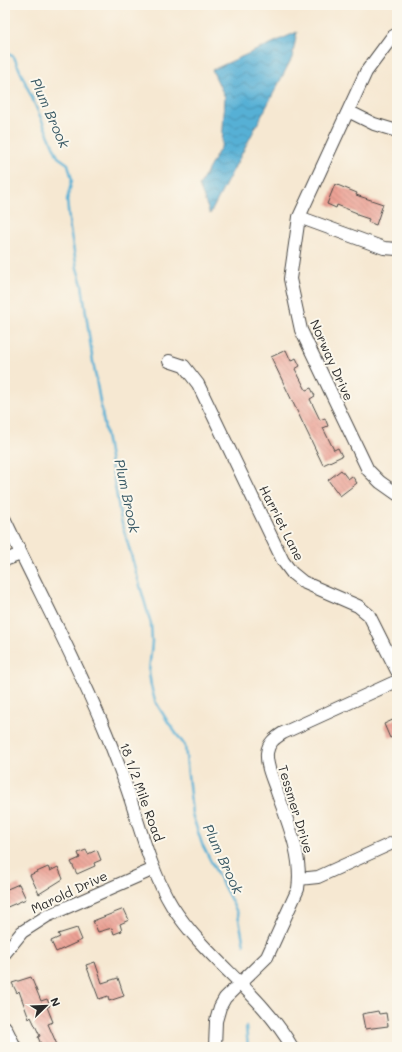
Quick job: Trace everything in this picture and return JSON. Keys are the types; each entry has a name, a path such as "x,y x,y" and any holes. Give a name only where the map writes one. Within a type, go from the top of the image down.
{"street":[{"name":"Norway Drive","path":"397,34 392,37 366,72 299,217 290,279 301,330 368,470 380,482 397,494"},
{"path":"348,111 374,124 397,131"},
{"path":"299,217 384,248 397,249"},
{"name":"Harriet Lane","path":"169,361 184,366 198,384 283,561 292,573 303,582 358,606 369,615 397,670"},
{"name":"18 1/2 Mile Road","path":"5,520 90,695 122,773 154,869 164,892 182,919 278,1025 292,1047"},
{"path":"5,560 21,554"},
{"name":"Tessmer Drive","path":"215,1047 216,1021 220,1007 225,998 262,964 273,946 298,890 299,879 295,846 267,762 269,745 275,738 283,733 397,681"},
{"path":"299,879 318,877 397,841"},
{"name":"Marold Drive","path":"5,953 22,932 47,916 154,869"},
{"path":"5,1027 15,1047"}],"water":[{"path":"297,32 292,58 210,214 199,186 222,145 225,97 212,70"}],"building":[{"path":"335,184 357,193 356,195 383,204 376,225 368,222 369,219 357,215 357,213 337,205 336,208 327,204"},
{"path":"286,350 291,361 296,358 300,366 295,369 306,390 311,388 315,396 310,399 320,420 325,418 328,426 323,428 334,450 338,448 342,456 323,465 271,357"},
{"path":"341,470 348,479 352,476 357,483 340,496 328,480"},
{"path":"397,718 397,735 390,738 384,724"},
{"path":"86,850 88,854 97,850 101,860 94,863 95,866 77,874 71,862 80,858 78,853"},
{"path":"48,867 50,871 58,867 63,879 39,894 30,875"},
{"path":"19,884 26,899 5,908 5,890"},
{"path":"124,909 129,920 120,924 122,931 114,934 112,928 98,932 93,921"},
{"path":"77,928 82,940 56,952 51,941 60,937 58,934"},
{"path":"95,962 102,983 118,978 124,996 109,1001 108,996 99,999 86,965"},
{"path":"31,977 41,1001 47,999 50,1006 47,1007 53,1022 48,1024 58,1047 42,1047 38,1037 40,1036 31,1017 29,1019 19,991 17,993 12,983"},
{"path":"378,1011 379,1014 386,1013 388,1026 365,1029 362,1014"}],"waterway":[{"name":"Plum Brook","path":"5,52 14,57 58,157 68,164 72,180 67,200 70,230 77,268 82,285 92,356 121,520 151,624 152,642 149,672 151,686 155,701 185,746 192,814 202,844 238,914 244,945"},
{"name":"Plum Brook","path":"246,1027 248,1047"}]}
